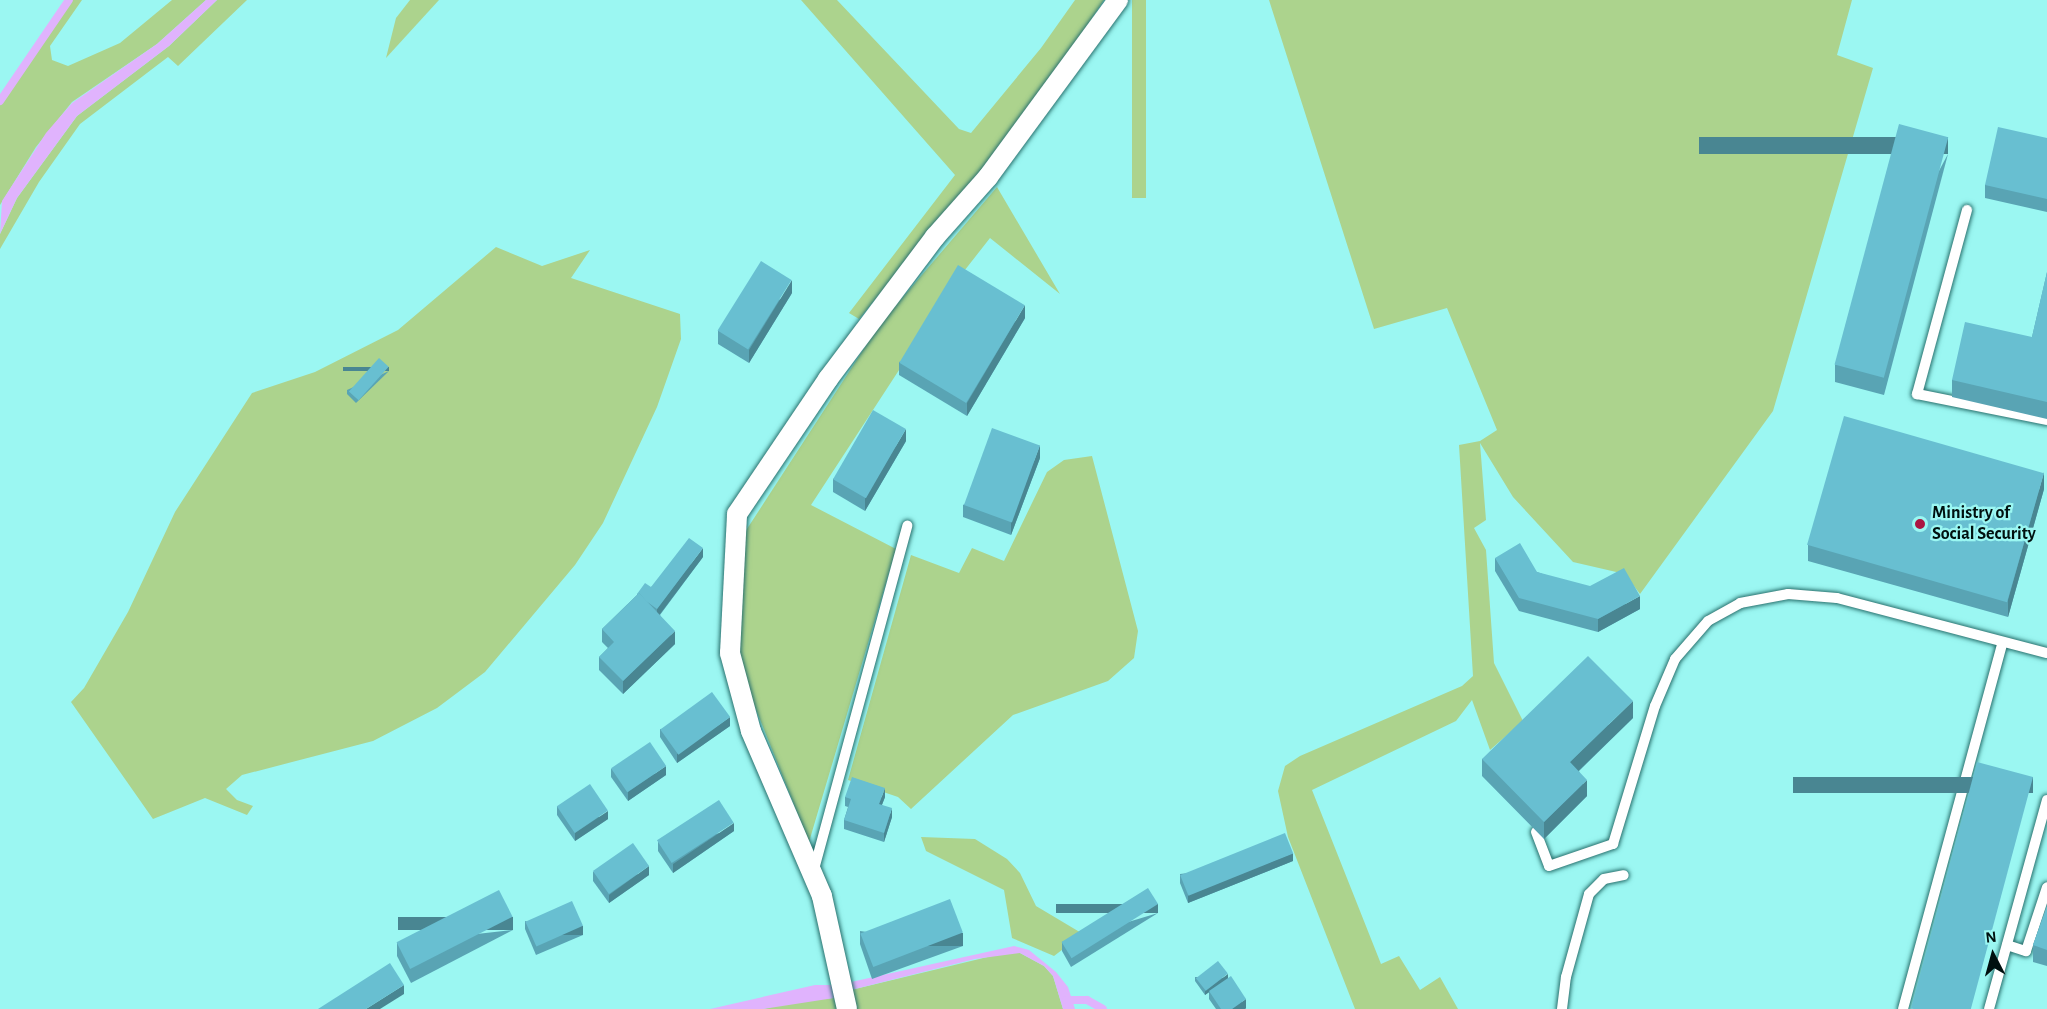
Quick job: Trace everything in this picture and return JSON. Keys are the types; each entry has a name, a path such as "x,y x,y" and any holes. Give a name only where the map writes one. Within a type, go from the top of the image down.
{"street":[{"path":"847,1009 832,929 813,876 751,731 730,653 737,514 828,379 935,237 988,177 1118,0"}],"lane":[{"path":"1967,210 1917,394 2047,420"},
{"path":"813,876 907,526"},
{"path":"1536,832 1549,866 1613,844 1663,682 1690,638 1724,609 1763,597 1813,594 2047,653"},
{"path":"1903,1009 2003,642"},
{"path":"1989,1009 2047,800"},
{"path":"1562,1009 1566,977 1589,894 1604,879 1624,874"},
{"path":"2007,945 2026,951 2047,887"}],"green space":[{"path":"71,0 82,0 50,46 52,60 68,66 120,43 172,0 206,0 157,44 72,102 36,147 0,205 0,104"},
{"path":"217,0 247,0 178,66 168,57 80,124 39,182 0,249 0,234 17,198 77,116 169,46"},
{"path":"410,0 439,0 386,58 396,18"},
{"path":"801,0 837,0 959,129 971,133 1041,48 1075,0 1104,0 1063,61 976,177 859,319 849,313 955,175"},
{"path":"1132,0 1146,0 1146,198 1132,198"},
{"path":"1269,0 1852,0 1837,55 1873,68 1773,411 1640,594 1625,574 1573,562 1513,497 1480,443 1486,520 1474,528 1486,550 1494,663 1523,721 1490,750 1472,700 1456,721 1312,790 1381,964 1399,956 1420,990 1440,977 1458,1009 1355,1009 1288,837 1278,791 1285,766 1300,756 1462,686 1473,676 1459,445 1480,441 1497,430 1447,308 1374,329"},
{"path":"997,187 1060,294 990,238 961,275 811,505 896,549 809,842 739,667 745,532 880,324"},
{"path":"496,247 542,266 590,250 571,278 680,314 681,339 657,407 603,523 575,565 485,672 437,708 373,741 242,775 226,789 237,800 253,806 247,815 205,798 153,819 71,702 84,688 128,612 175,512 252,393 315,372 398,330"},
{"path":"1092,456 1138,631 1134,658 1108,681 1013,715 911,809 898,797 848,780 911,555 959,573 972,548 1004,561 1047,472 1064,460"},
{"path":"921,837 975,839 1007,859 1020,873 1036,906 1083,934 1054,956 1012,938 1004,890 926,851"},
{"path":"1004,953 1020,953 1044,966 1053,976 1063,1009 857,1009 851,990"},
{"path":"834,998 837,1009 763,1009 797,1001"}],"shaded area":[{"path":"206,0 217,0 169,46 77,116 17,198 0,234 2,201 46,133 72,103 157,44"},
{"path":"1014,946 1029,950 1056,972 1068,987 1075,1009 1063,1009 1053,976 1044,966 1020,953 975,959 851,990 851,982"},
{"path":"815,985 834,985 834,998 763,1009 710,1009"}],"building":[{"path":"1899,124 1948,137 1884,378 1835,365"},
{"path":"1998,127 2047,138 2047,199 1985,185"},
{"path":"761,261 792,280 748,350 718,331"},
{"path":"958,265 1025,305 966,403 899,363"},
{"path":"2047,272 2047,402 1952,380 1965,322 2032,337"},
{"path":"379,358 389,367 359,400 349,391"},
{"path":"873,410 906,429 866,498 833,479"},
{"path":"1844,416 2044,473 2007,602 1807,545"},
{"path":"992,428 1040,445 1012,522 964,505"},
{"path":"689,538 703,548 657,609 639,593 637,594 645,583 651,587"},
{"path":"1520,543 1537,572 1590,586 1624,568 1640,596 1598,619 1519,598 1495,558"},
{"path":"639,593 675,631 623,681 599,657 614,642 602,629"},
{"path":"1588,656 1633,701 1570,762 1587,780 1544,822 1482,759"},
{"path":"712,692 730,717 678,755 660,730"},
{"path":"650,742 666,766 627,792 611,768"},
{"path":"1977,762 2033,777 1971,1009 1911,1008"},
{"path":"852,777 885,788 879,804 892,808 884,833 844,820 851,799 845,797"},
{"path":"590,784 608,811 575,833 557,806"},
{"path":"719,800 734,823 672,863 657,840"},
{"path":"1285,833 1293,853 1188,896 1180,875"},
{"path":"633,843 649,866 609,894 593,871"},
{"path":"1148,888 1158,904 1072,958 1061,942"},
{"path":"499,890 513,917 410,969 397,942"},
{"path":"950,899 963,933 873,967 860,933"},
{"path":"572,901 583,926 536,946 525,922"},
{"path":"2047,906 2047,950 2033,945"},
{"path":"1218,961 1228,974 1206,991 1196,978"},
{"path":"390,963 404,985 366,1009 318,1009"},
{"path":"1231,976 1246,999 1232,1009 1221,1009 1209,991"}],"waterway":[{"path":"0,101 69,0"},
{"path":"1066,1000 1087,1000 1103,1009"}],"place":[{"name":"Ministry of Social Security","path":"1920,524"}]}
